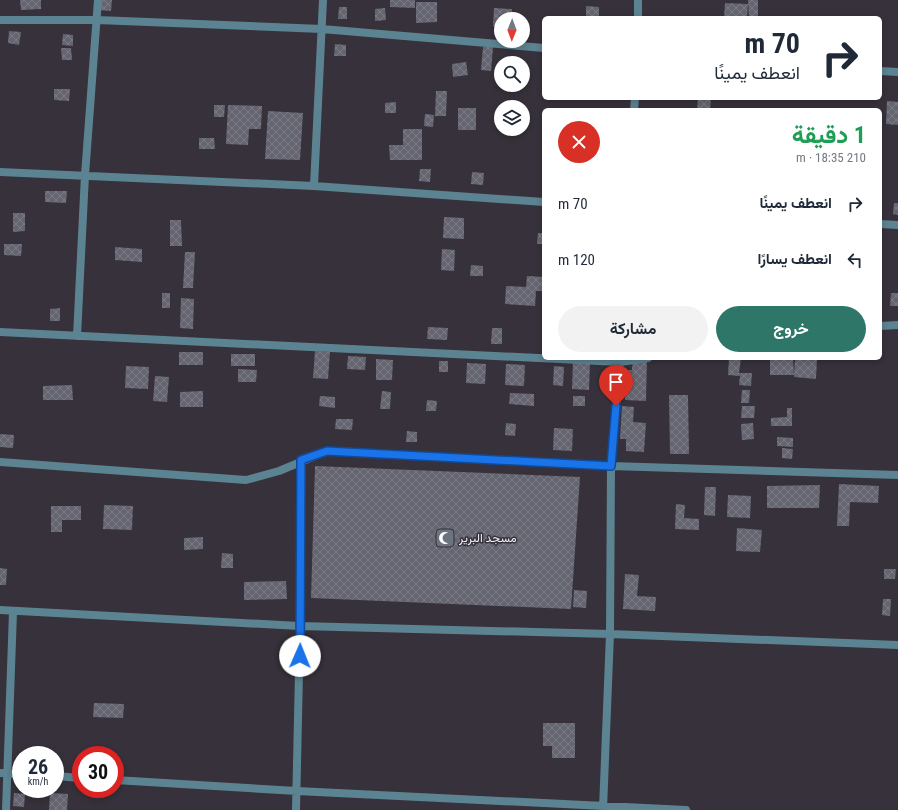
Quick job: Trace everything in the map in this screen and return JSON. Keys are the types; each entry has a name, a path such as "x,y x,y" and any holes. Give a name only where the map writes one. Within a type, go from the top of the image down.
{"street":[{"path":"77,336 85,175 98,0"},
{"path":"314,186 324,0"},
{"path":"638,0 638,16"},
{"path":"0,20 97,20 322,29 542,48"},
{"path":"882,71 898,72"},
{"path":"0,172 314,186 542,202"},
{"path":"882,224 898,225"},
{"path":"882,326 898,325"},
{"path":"0,332 542,357"},
{"path":"603,808 610,634 611,466 620,360"},
{"path":"0,462 246,480 279,471 301,460 327,451 611,466 898,475"},
{"path":"296,810 300,626 301,460"},
{"path":"0,610 13,612 300,626 610,634 898,646"},
{"path":"6,810 3,773 13,612"},
{"path":"124,781 603,808 686,810"}],"building":[{"path":"20,0 41,0 41,9 21,10"},
{"path":"100,0 112,0 111,11 99,10"},
{"path":"390,0 415,0 415,8 390,7"},
{"path":"748,0 758,0 758,16 749,16"},
{"path":"416,2 437,2 437,22 416,23"},
{"path":"725,3 748,4 747,16 724,16"},
{"path":"586,6 599,7 599,16 586,16"},
{"path":"339,7 347,7 347,19 338,19"},
{"path":"385,8 386,20 375,21 375,9"},
{"path":"494,8 512,9 512,12 494,12 493,26"},
{"path":"9,31 21,32 19,45 8,43"},
{"path":"63,34 73,35 73,46 62,45"},
{"path":"335,44 346,45 346,56 334,56"},
{"path":"483,47 493,47 491,71 481,70"},
{"path":"61,48 71,48 72,60 62,60"},
{"path":"466,62 468,75 453,77 452,64"},
{"path":"54,89 70,89 69,101 54,100"},
{"path":"436,91 447,91 446,116 435,116"},
{"path":"698,100 711,100 710,108 697,108"},
{"path":"887,101 898,102 898,125 886,124"},
{"path":"396,102 396,113 385,113 385,103"},
{"path":"214,105 225,105 224,117 214,117"},
{"path":"228,105 262,106 261,129 249,129 248,145 226,144"},
{"path":"458,108 476,108 476,130 458,130"},
{"path":"268,111 303,113 300,160 265,159"},
{"path":"425,114 434,115 433,127 424,126"},
{"path":"403,129 422,129 422,160 390,160 389,145 403,145"},
{"path":"199,138 214,138 215,149 199,149"},
{"path":"420,169 431,169 430,182 419,181"},
{"path":"472,172 484,173 483,185 471,184"},
{"path":"45,191 67,191 66,203 45,202"},
{"path":"894,203 898,203 898,215 893,214"},
{"path":"13,213 25,213 25,231 13,232"},
{"path":"444,217 464,218 464,239 443,238"},
{"path":"170,220 181,220 182,246 170,246"},
{"path":"538,233 542,233 542,244 537,244"},
{"path":"4,244 22,244 21,256 4,255"},
{"path":"115,247 142,249 142,262 115,260"},
{"path":"442,249 455,250 454,271 441,270"},
{"path":"185,252 195,252 193,288 183,288"},
{"path":"471,265 483,266 483,276 470,276"},
{"path":"527,276 542,277 542,291 536,291 535,306 505,304 506,286 526,287"},
{"path":"162,293 170,293 170,308 162,308"},
{"path":"891,293 898,293 898,306 890,306"},
{"path":"181,298 194,299 193,329 180,328"},
{"path":"60,308 60,321 50,321 50,309"},
{"path":"428,327 448,328 447,340 427,339"},
{"path":"492,328 502,328 502,344 491,344"},
{"path":"315,351 330,352 328,379 313,378"},
{"path":"179,352 203,352 203,365 179,365"},
{"path":"231,354 255,354 255,366 231,366"},
{"path":"348,356 366,357 365,370 347,369"},
{"path":"376,359 393,360 392,380 376,380"},
{"path":"573,360 590,361 589,390 572,389"},
{"path":"633,360 647,360 646,401 625,400 626,370 632,370"},
{"path":"729,360 741,360 739,373 752,373 751,386 739,385 740,376 728,375"},
{"path":"770,360 793,360 794,375 770,375"},
{"path":"795,360 817,360 816,379 794,377"},
{"path":"439,361 448,361 448,372 439,372"},
{"path":"467,363 486,364 485,384 466,383"},
{"path":"506,364 525,365 524,386 505,385"},
{"path":"126,366 149,367 148,389 125,388"},
{"path":"554,366 564,367 563,386 553,385"},
{"path":"238,369 257,370 256,382 238,382"},
{"path":"155,376 169,377 167,402 153,401"},
{"path":"72,385 73,400 43,400 43,386"},
{"path":"742,390 750,390 749,403 741,403"},
{"path":"203,391 203,407 180,407 180,392"},
{"path":"382,391 391,392 390,409 380,409"},
{"path":"510,393 534,394 534,406 509,404"},
{"path":"669,395 688,395 689,454 670,454"},
{"path":"320,396 335,397 335,408 319,406"},
{"path":"573,396 585,396 585,406 573,406"},
{"path":"427,400 437,401 436,411 426,411"},
{"path":"622,406 634,407 633,422 646,423 644,452 626,451 626,439 620,439"},
{"path":"742,406 755,406 754,418 741,418"},
{"path":"787,408 792,408 792,426 771,426 771,418 787,417"},
{"path":"336,419 353,419 352,430 335,429"},
{"path":"506,423 516,424 515,436 505,435"},
{"path":"753,423 754,439 742,440 741,424"},
{"path":"554,428 573,429 572,451 553,450"},
{"path":"407,431 417,432 417,442 406,442"},
{"path":"0,434 14,435 13,448 0,447"},
{"path":"777,437 793,438 793,447 777,446"},
{"path":"782,448 793,449 792,459 782,458"},
{"name":"مسجد البرير","path":"315,466 580,477 571,609 311,598"},
{"path":"839,484 879,486 878,503 850,502 849,526 837,526"},
{"path":"820,485 819,508 767,508 767,486"},
{"path":"705,487 716,487 715,516 704,515"},
{"path":"728,495 751,496 750,518 727,517"},
{"path":"676,504 685,505 684,518 699,519 699,530 675,529"},
{"path":"104,505 133,506 132,530 103,529"},
{"path":"51,506 81,506 81,520 62,520 62,532 51,532"},
{"path":"737,528 762,530 760,552 736,551"},
{"path":"203,537 203,549 184,550 184,538"},
{"path":"222,553 233,554 233,568 221,568"},
{"path":"0,568 7,569 6,585 0,585"},
{"path":"884,569 896,569 895,579 884,579"},
{"path":"625,574 639,575 637,596 656,597 655,611 623,609"},
{"path":"286,581 287,599 244,600 244,582"},
{"path":"574,590 587,591 586,608 573,607"},
{"path":"883,599 891,599 890,616 882,615"},
{"path":"94,703 124,704 123,718 93,717"},
{"path":"543,723 575,723 575,758 552,758 552,746 543,746"},
{"path":"64,794 68,794 67,810 49,810 50,798 64,798"},
{"path":"14,798 25,798 24,807 13,806"}],"place":[{"name":"مسجد البرير","path":"445,538"}],"route":[{"path":"300,656 301,460 327,451 611,466 616,406"}]}
